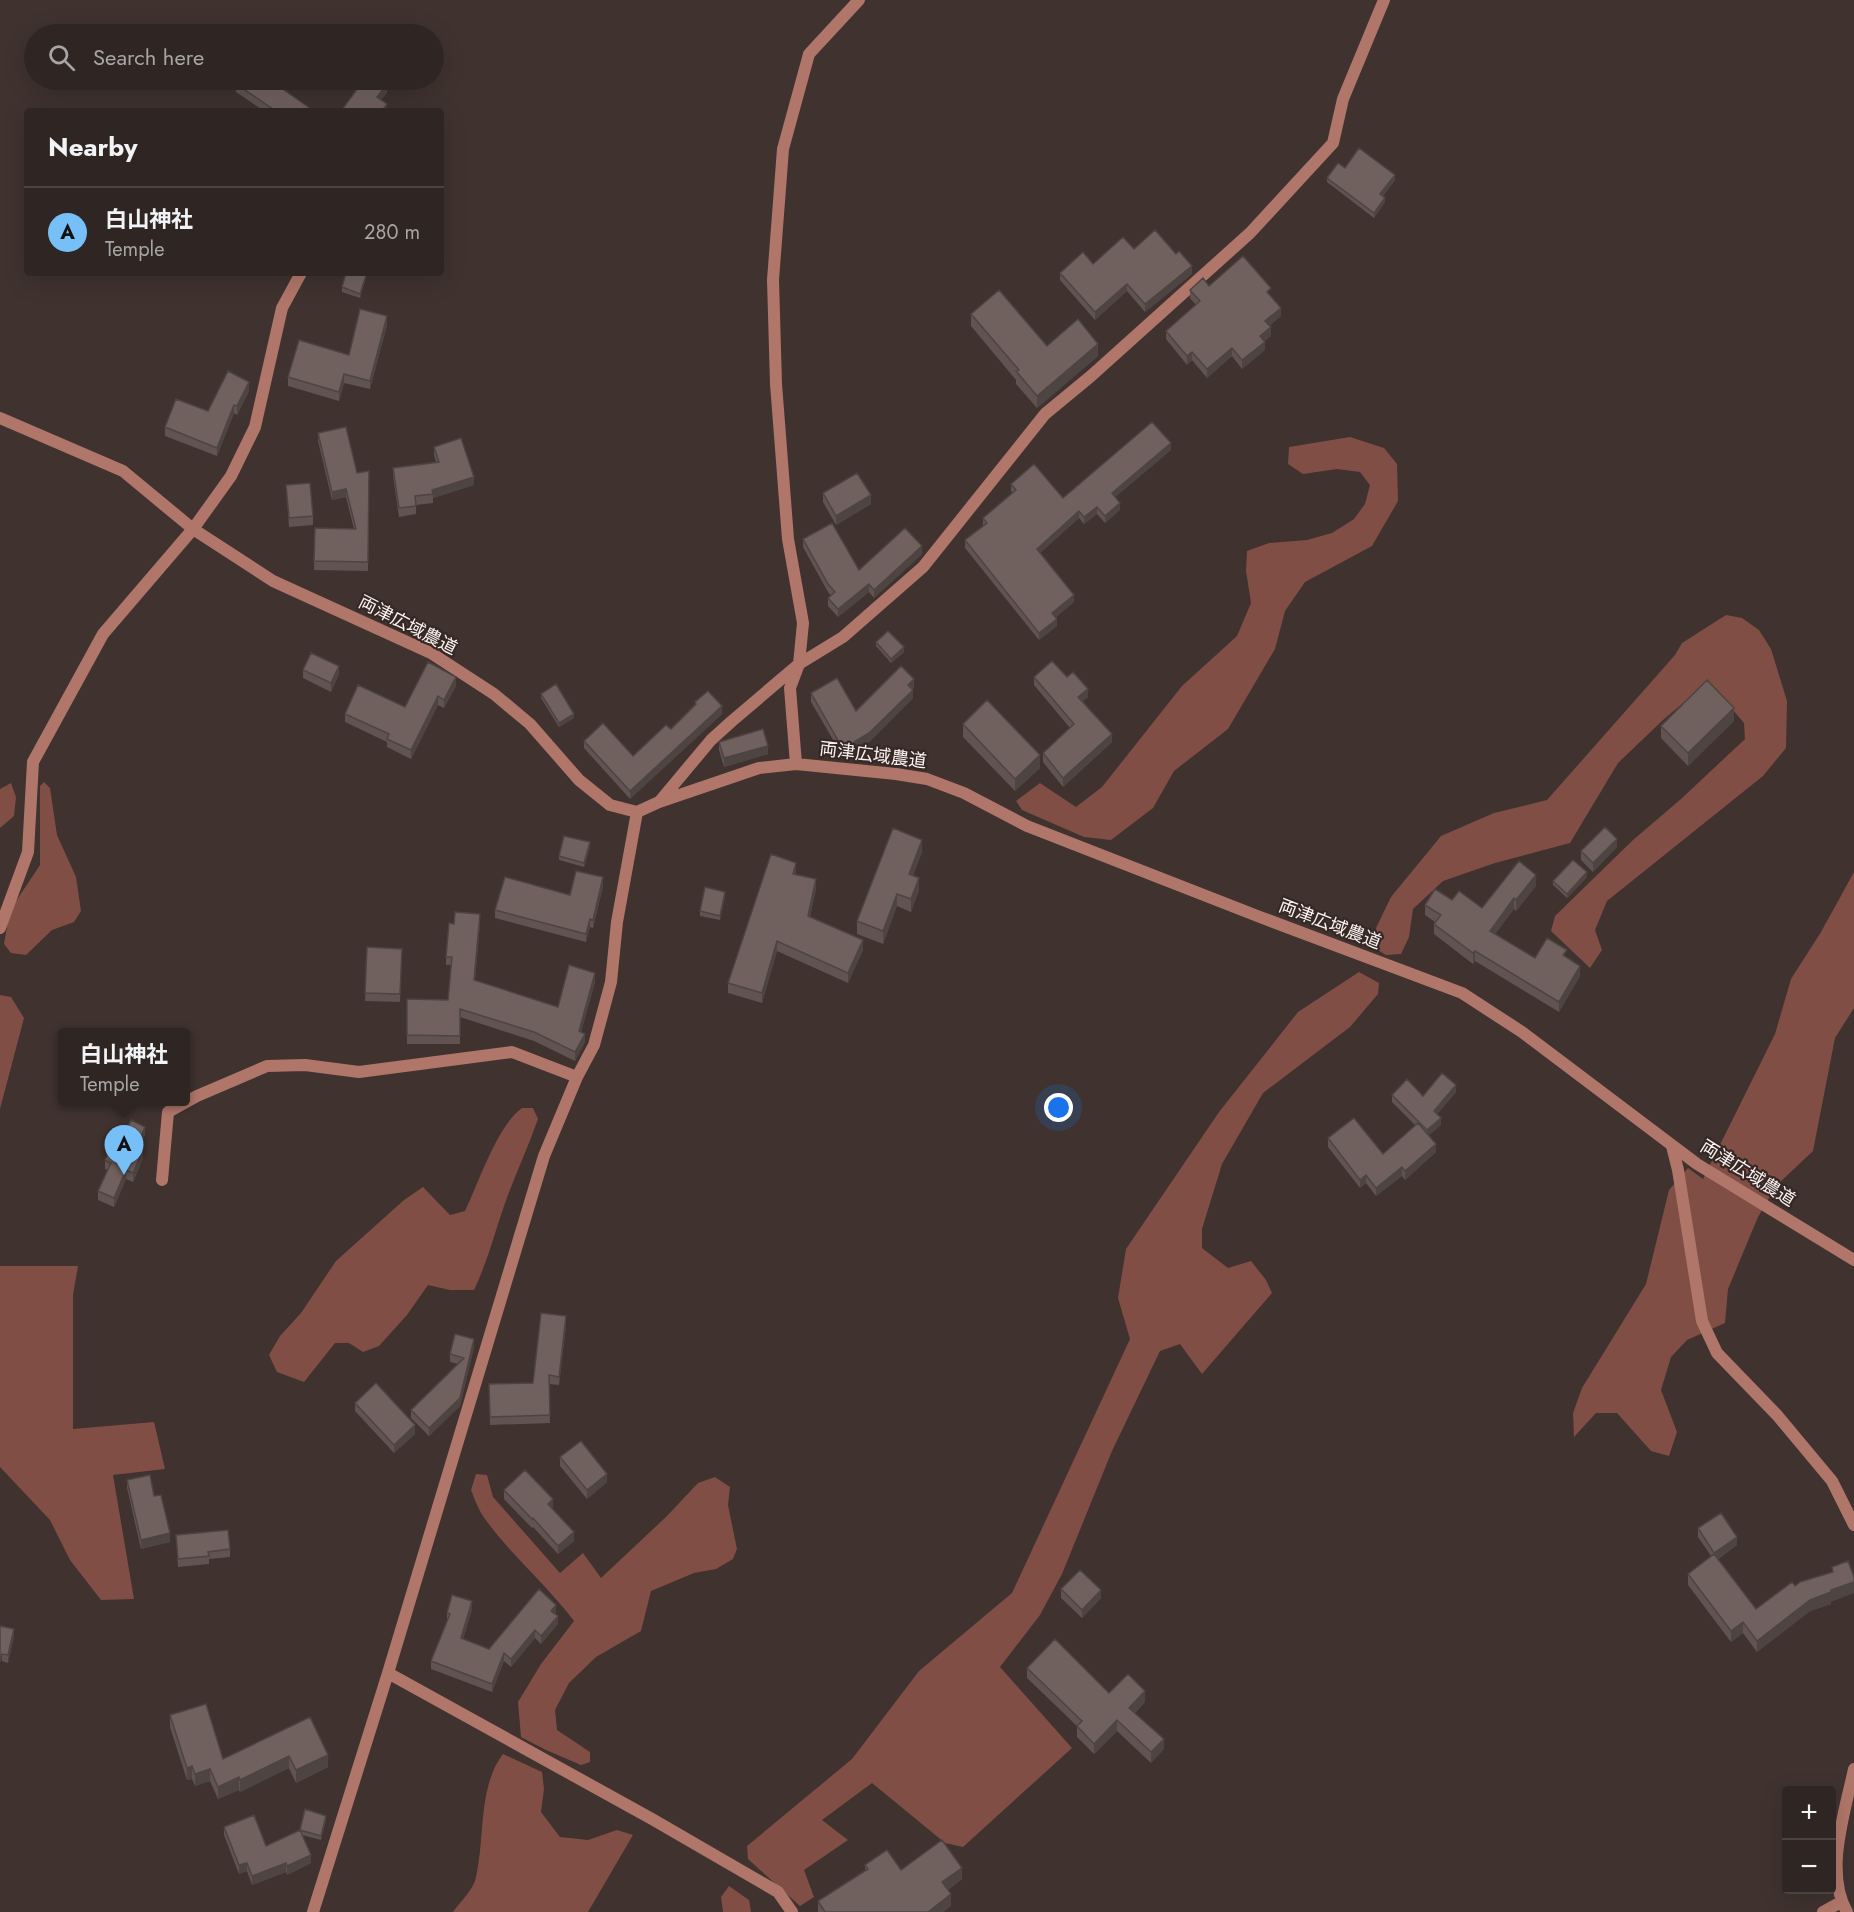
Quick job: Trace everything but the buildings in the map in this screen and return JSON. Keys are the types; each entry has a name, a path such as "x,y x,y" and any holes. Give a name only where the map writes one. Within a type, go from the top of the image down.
{"street":[{"path":"796,764 790,688 799,664 803,623 788,539 776,384 773,280 783,149 809,54 859,0"},
{"path":"659,802 711,740 799,664 843,637 923,567 1045,414 1091,376 1250,233 1333,143 1343,99 1384,0"},
{"path":"0,928 28,852 33,762 103,633 194,529 231,476 255,427 282,308 299,276"},
{"name":"両津広域農道","path":"0,418 123,471 194,529 273,581 431,653 494,694 530,724 579,780 610,805 637,812 659,802 759,768 796,764 927,779 964,793 1027,826 1462,993 1522,1032 1697,1164 1854,1260"},
{"path":"313,1912 388,1673 544,1156 594,1045 611,982 617,922 637,812"},
{"path":"190,1100 267,1066 305,1065 359,1072 512,1052 578,1077"},
{"path":"162,1180 168,1112 179,1106"},
{"path":"1672,1146 1678,1170 1702,1321 1717,1353 1777,1415 1833,1481 1854,1525"},
{"path":"388,1673 642,1813 778,1892 792,1912"},
{"path":"1823,1912 1844,1907 1836,1852 1854,1769"}],"shaded area":[{"path":"1350,437 1384,448 1397,464 1398,501 1372,546 1305,582 1285,611 1275,649 1228,729 1174,771 1153,808 1111,840 1084,837 1022,810 1016,801 1040,783 1076,807 1102,787 1182,686 1237,636 1251,603 1246,571 1247,551 1269,543 1307,540 1332,533 1354,519 1365,504 1370,485 1360,472 1337,469 1303,474 1288,464 1289,447"},
{"path":"1726,615 1742,618 1759,630 1771,649 1787,701 1786,748 1763,776 1607,901 1595,930 1602,950 1590,968 1551,931 1555,916 1633,840 1745,739 1744,723 1715,689 1703,686 1618,763 1570,843 1495,863 1443,881 1413,909 1409,937 1401,954 1386,955 1376,949 1376,928 1391,897 1441,836 1494,813 1547,800 1675,655 1682,643"},
{"path":"44,782 50,788 57,835 76,877 81,911 74,922 52,930 26,955 11,953 4,944 10,910 40,865 40,786"},
{"path":"11,783 16,797 14,816 0,828 0,789"},
{"path":"1854,872 1854,1008 1835,1038 1813,1151 1776,1186 1758,1217 1728,1289 1725,1323 1687,1340 1671,1357 1661,1390 1677,1432 1669,1456 1651,1451 1617,1413 1596,1413 1574,1437 1573,1413 1582,1388 1646,1284 1669,1190 1688,1168 1703,1179 1775,1034 1791,979 1821,932"},
{"path":"1359,972 1379,983 1378,994 1350,1027 1263,1093 1222,1164 1202,1229 1202,1248 1228,1268 1251,1261 1266,1280 1272,1293 1202,1374 1180,1344 1160,1351 1112,1451 1062,1574 1040,1615 1000,1667 1072,1748 963,1847 945,1843 872,1783 822,1820 848,1840 804,1870 814,1897 800,1906 748,1859 747,1846 852,1759 919,1671 1012,1593 1130,1339 1118,1298 1126,1249 1219,1112 1298,1012"},
{"path":"0,995 11,997 24,1018 0,1109"},
{"path":"522,1108 533,1108 538,1119 474,1290 450,1290 428,1285 407,1315 379,1346 363,1352 349,1343 335,1343 304,1382 277,1372 269,1355 280,1336 301,1313 336,1261 404,1200 423,1187 450,1215 465,1211 489,1155 513,1116"},
{"path":"0,1266 78,1266 73,1295 73,1429 154,1422 165,1469 113,1475 134,1599 101,1600 70,1560 50,1520 0,1467"},
{"path":"476,1474 487,1475 493,1497 560,1573 583,1553 601,1578 667,1516 698,1483 715,1477 730,1487 728,1505 737,1549 733,1559 716,1569 694,1573 651,1591 641,1631 596,1657 569,1683 555,1710 557,1730 590,1752 590,1762 581,1765 521,1737 518,1702 541,1664 574,1621 495,1533 483,1516 471,1490"},
{"path":"503,1754 542,1772 544,1789 541,1812 560,1837 588,1840 617,1830 633,1835 588,1912 453,1912 475,1882 486,1797 495,1767"},
{"path":"729,1886 749,1900 751,1912 723,1912 721,1897"}],"place":[{"name":"白山神社","path":"124,1175"}]}
